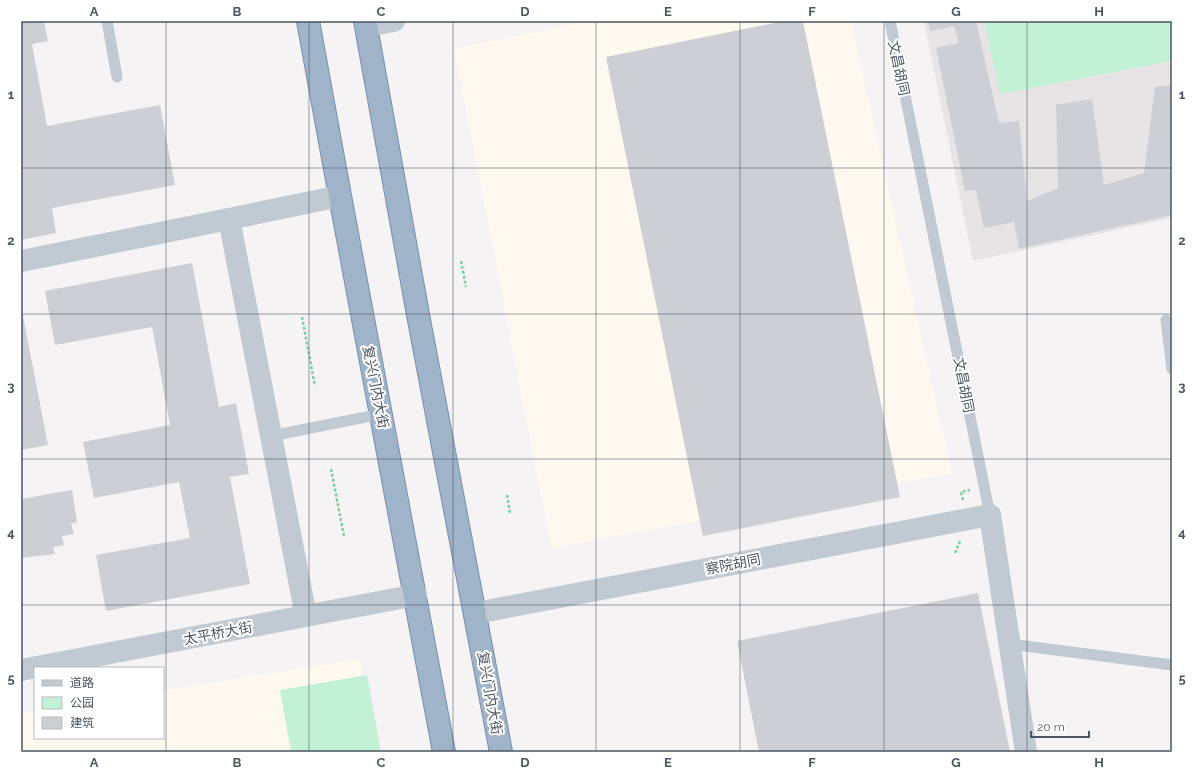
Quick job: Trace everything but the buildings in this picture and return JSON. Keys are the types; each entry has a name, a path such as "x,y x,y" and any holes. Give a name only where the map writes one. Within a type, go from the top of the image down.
{"highway":[{"name":"复兴门内大街","path":"308,21 444,752"},
{"name":"复兴门内大街","path":"366,24 419,320 501,752"}],"street":[{"path":"366,24 394,21"},
{"path":"21,261 340,196"},
{"path":"229,219 306,616"},
{"name":"察院胡同","path":"476,614 990,515"},
{"name":"文昌胡同","path":"990,515 1026,752"},
{"name":"太平桥大街","path":"37,667 416,595"},
{"name":"太平桥大街","path":"21,670 34,668"}],"lane":[{"path":"107,21 117,77"},
{"name":"文昌胡同","path":"890,21 990,515"},
{"path":"1166,320 1172,369"},
{"path":"271,436 381,414"},
{"path":"1009,644 1172,665"}],"path":[{"path":"461,262 466,287"},
{"path":"302,317 315,386"},
{"path":"331,469 344,536"},
{"path":"507,495 510,513"}],"shaded area":[{"path":"591,21 851,21 952,473 551,548 454,49"},
{"path":"924,21 1172,21 1172,218 973,261"},
{"path":"360,659 380,752 21,752 21,713 34,711 34,739 164,739 164,691"}],"green space":[{"path":"984,21 1172,21 1172,61 1000,94"},
{"path":"367,675 381,752 291,752 280,690"}]}
